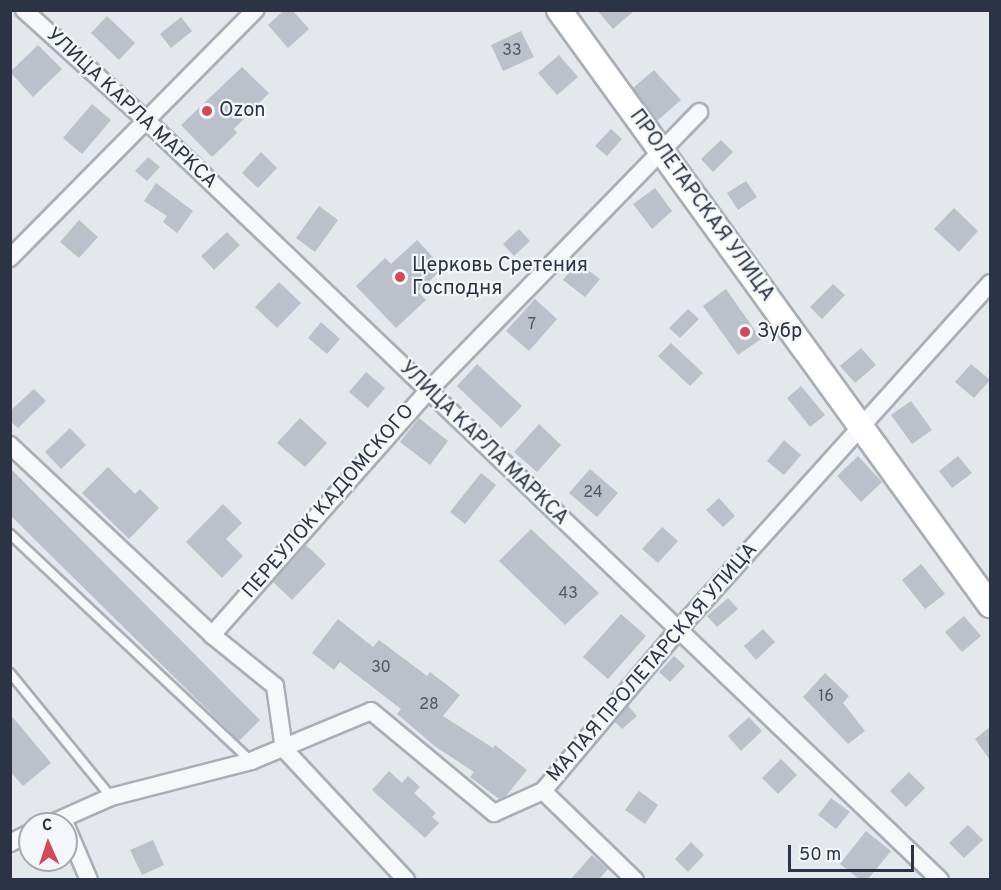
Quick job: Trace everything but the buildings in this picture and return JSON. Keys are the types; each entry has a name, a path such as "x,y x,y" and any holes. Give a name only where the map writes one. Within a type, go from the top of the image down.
{"main road":[{"name":"ПРОЛЕТАРСКАЯ УЛИЦА","path":"559,10 660,152 863,426 990,605"}],"street":[{"name":"УЛИЦА КАРЛА МАРКСА","path":"24,10 148,122 940,879"},
{"path":"10,258 148,122 255,10"},
{"name":"ПЕРЕУЛОК КАДОМСКОГО","path":"212,635 428,391 699,112"},
{"name":"МАЛАЯ ПРОЛЕТАРСКАЯ УЛИЦА","path":"78,814 111,797 251,761 371,711 494,813 543,791 678,630 990,283"},
{"path":"10,445 212,635 275,686 284,749 406,879"},
{"path":"543,791 635,879"},
{"path":"78,856 90,879"}],"lane":[{"path":"10,534 251,761"},
{"path":"10,673 111,797"}],"place":[{"name":"Ozon","path":"207,111"},
{"name":"Церковь Сретения Господня","path":"400,277"},
{"name":"Зубр","path":"745,332"}]}
